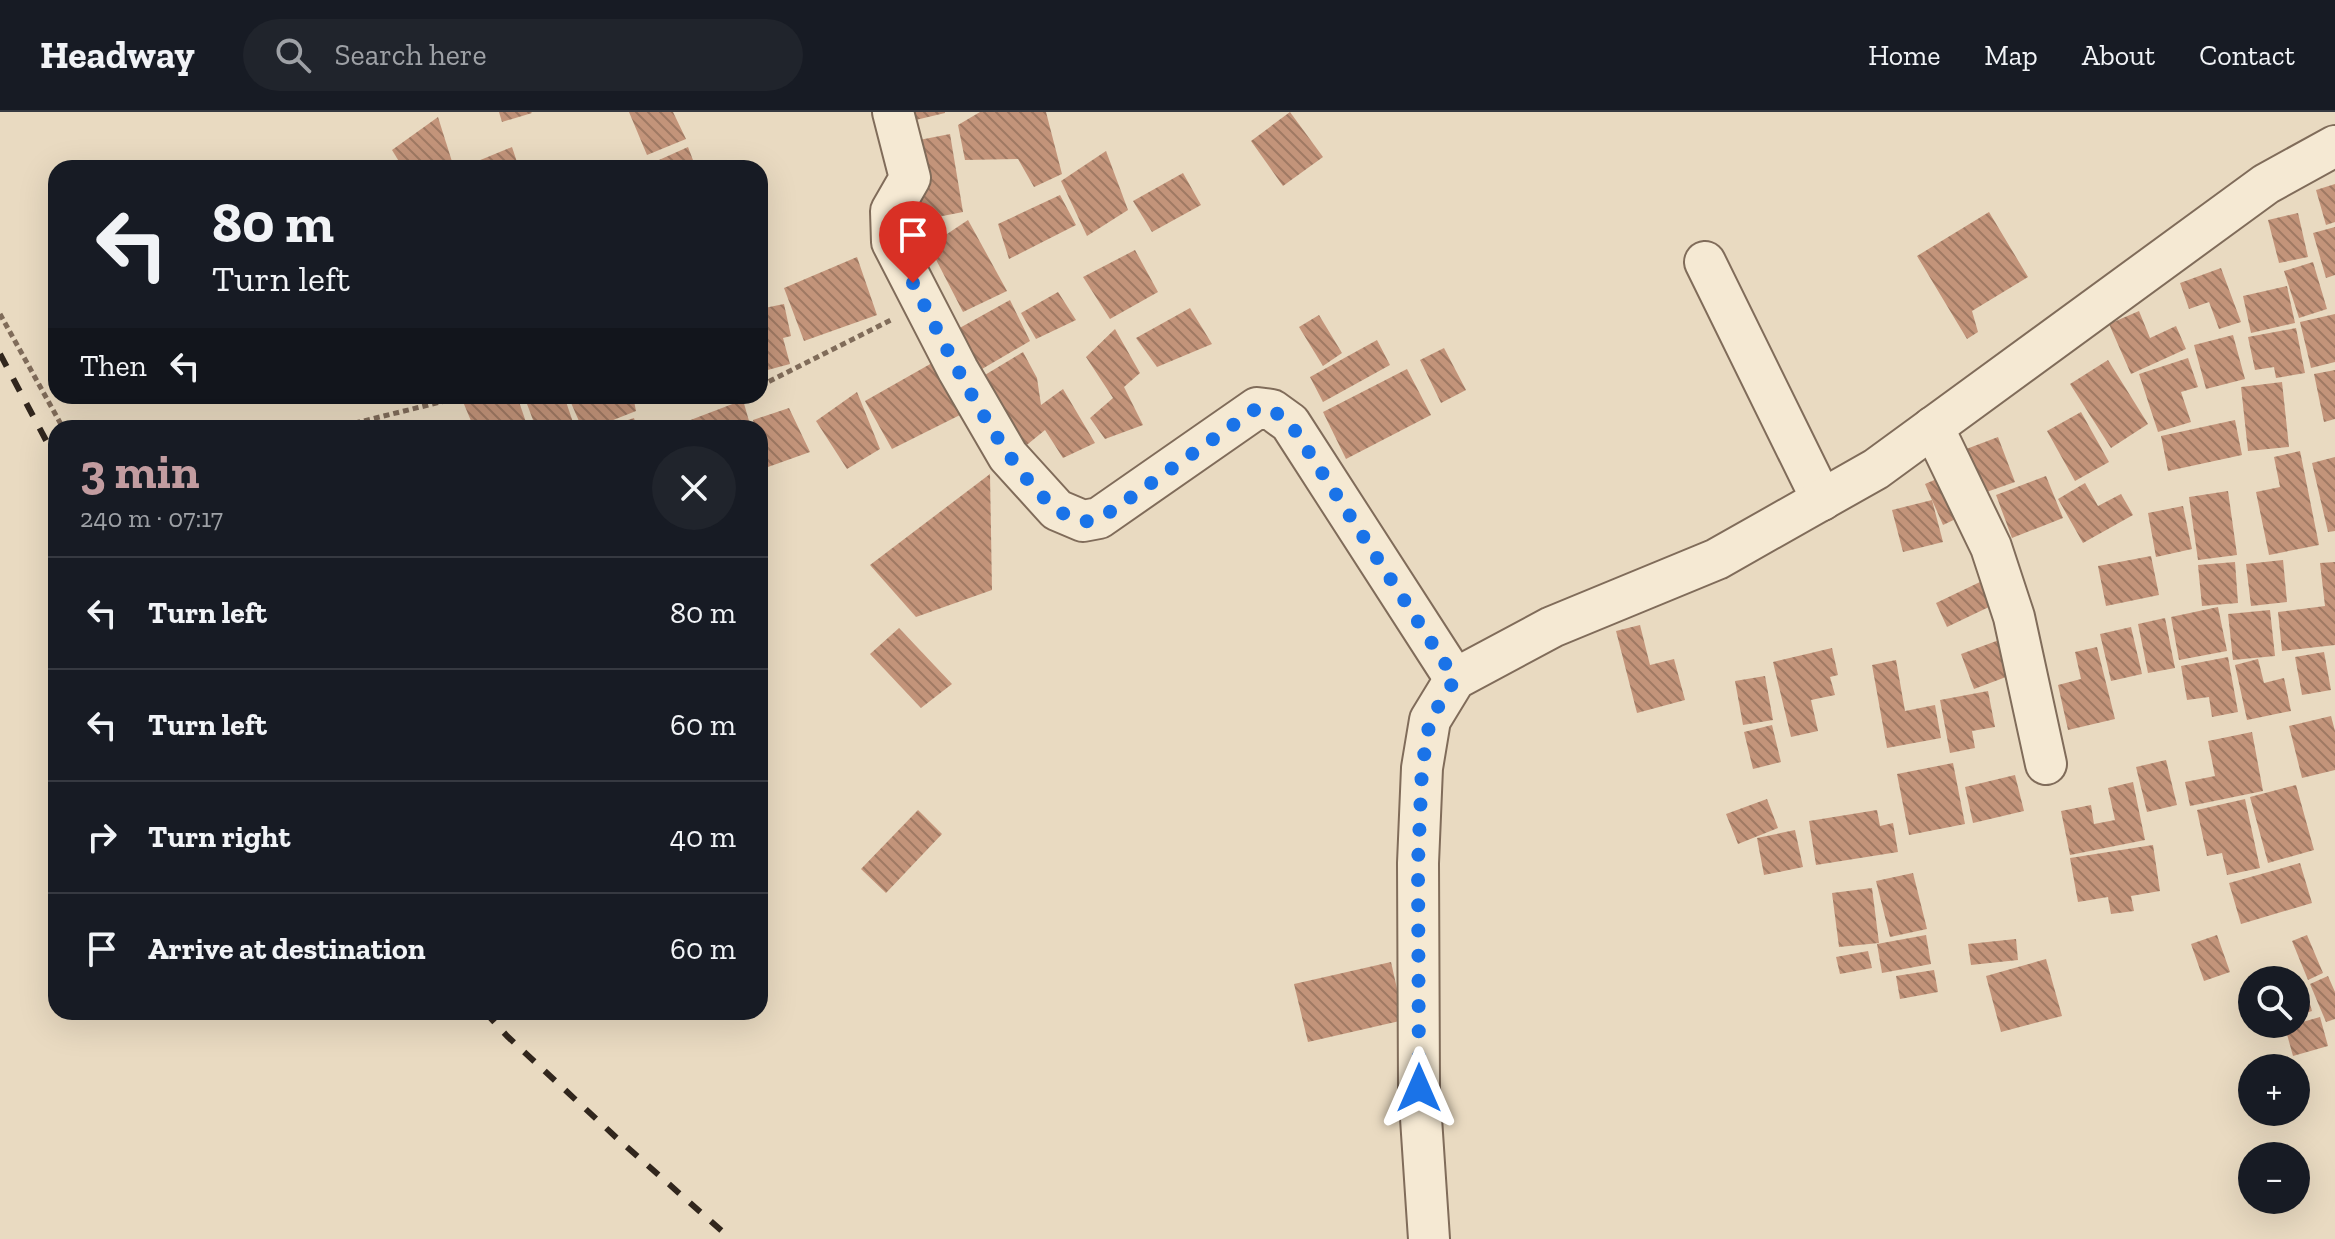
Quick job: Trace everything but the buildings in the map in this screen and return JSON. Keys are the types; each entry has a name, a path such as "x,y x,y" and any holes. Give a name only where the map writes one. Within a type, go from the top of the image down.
{"street":[{"path":"893,112 910,178 891,211 892,242 1008,456 1057,510 1083,521 1099,518 1257,408 1272,410 1290,423 1455,679"},
{"path":"1429,1239 1419,1088 1418,847 1422,768 1430,720 1455,679 1552,627 1717,559 1876,469 2266,184 2335,146"},
{"path":"1705,262 1822,500"},
{"path":"1933,427 1991,547 2014,617 2046,764"}],"path":[{"path":"768,382 924,303"},
{"path":"0,314 48,401"},
{"path":"368,420 432,404"}],"railway":[{"path":"0,354 48,444"},
{"path":"492,1020 619,1140 731,1239"}],"route":[{"path":"913,283 958,370 1008,456 1057,510 1083,521 1099,518 1116,508 1257,408 1272,410 1290,423 1455,679 1430,720 1422,768 1418,863 1419,1088"}]}
